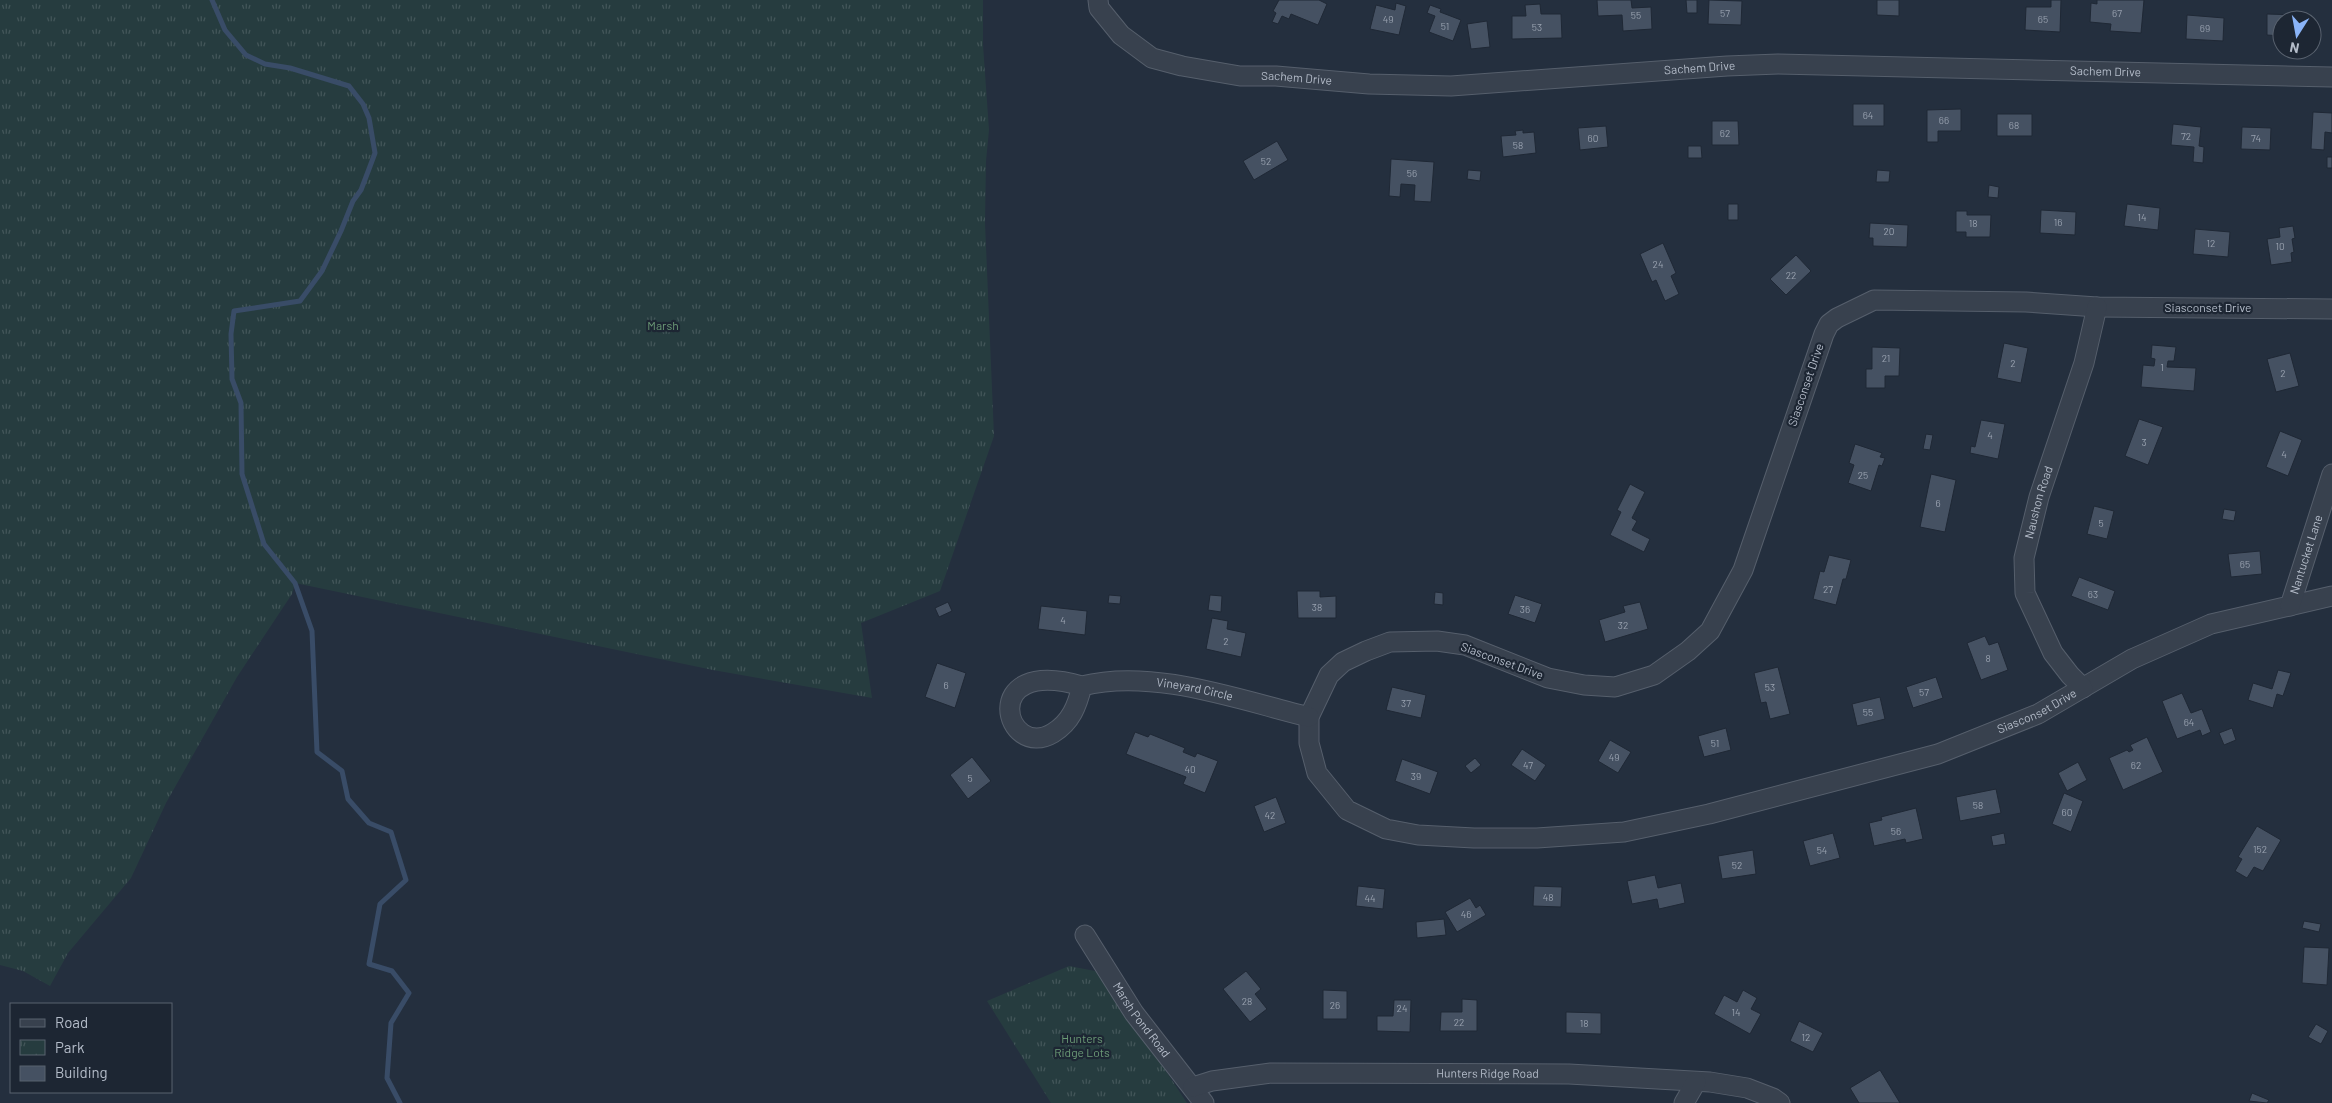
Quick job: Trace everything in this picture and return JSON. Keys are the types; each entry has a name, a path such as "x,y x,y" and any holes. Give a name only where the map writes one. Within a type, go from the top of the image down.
{"street":[{"name":"Sachem Drive","path":"1098,0 1099,8 1121,35 1152,58 1182,66 1240,76 1276,76 1369,84 1452,86 1778,64 2332,77"},
{"name":"Siasconset Drive","path":"2332,309 2097,307 2026,302 1874,300 1856,307 1829,324 1743,570 1710,631 1688,651 1654,676 1615,687 1584,685 1548,678 1465,645 1437,641 1390,642 1343,662 1329,675 1309,716 1309,743 1318,773 1347,810 1386,829 1418,835 1537,838 1624,832 1709,814 1938,754 2038,714 2132,659 2211,624 2332,596"},
{"name":"Naushon Road","path":"2083,688 2053,653 2025,593 2024,558 2039,497 2084,363 2097,307"},
{"name":"Nantucket Lane","path":"2290,606 2332,474"},
{"name":"Vineyard Circle","path":"1082,686 1103,681 1143,680 1188,688 1309,716"},
{"name":"Marsh Pond Road","path":"1085,934 1134,1013 1204,1103"},
{"name":"Hunters Ridge Road","path":"1193,1087 1212,1081 1271,1073 1569,1074 1696,1082 1746,1088 1773,1098 1780,1103"},
{"path":"1684,1103 1696,1082"}],"green space":[{"name":"Marsh","path":"0,0 983,0 983,45 989,130 986,161 985,223 994,436 940,591 861,623 872,698 713,670 295,583 292,594 237,677 166,803 131,878 68,953 50,986 23,971 0,965"},
{"name":"Hunters Ridge Lots","path":"1069,966 1095,971 1103,976 1187,1103 1051,1103 987,1001"}],"building":[{"path":"1279,0 1319,0 1327,4 1318,25 1291,14 1289,19 1282,16 1278,24 1272,22 1276,13 1273,11"},
{"path":"1597,0 1631,0 1632,8 1651,7 1652,29 1623,31 1622,15 1598,16"},
{"path":"1686,0 1697,0 1697,13 1687,13"},
{"path":"1709,0 1742,1 1741,25 1708,24"},
{"path":"1877,0 1899,0 1899,16 1877,15"},
{"path":"2051,0 2061,0 2060,32 2025,30 2026,7 2051,7"},
{"path":"2097,0 2144,0 2141,33 2110,31 2111,24 2090,22 2091,3 2097,4"},
{"path":"1396,3 1406,6 1399,35 1370,29 1376,5 1395,10"},
{"path":"1540,4 1541,14 1561,14 1562,38 1512,39 1512,16 1526,16 1525,5"},
{"path":"1430,5 1441,9 1440,12 1461,20 1453,41 1429,32 1435,16 1427,13"},
{"path":"2267,14 2272,14 2272,35 2267,35"},
{"path":"2187,15 2224,18 2223,41 2186,39"},
{"path":"1487,21 1490,47 1471,49 1467,24"},
{"path":"1853,104 1884,104 1884,126 1853,126"},
{"path":"1961,109 1961,131 1938,131 1938,142 1927,142 1927,110"},
{"path":"2313,112 2332,113 2332,133 2325,132 2324,150 2311,149"},
{"path":"1997,114 2032,114 2032,136 1997,136"},
{"path":"1712,121 1738,121 1739,145 1712,145"},
{"path":"2173,124 2201,127 2199,146 2204,147 2203,163 2193,162 2194,147 2171,145"},
{"path":"1606,126 1608,147 1580,150 1578,128"},
{"path":"2242,127 2271,128 2270,150 2241,149"},
{"path":"1523,130 1523,133 1534,132 1536,153 1503,157 1501,136 1516,135 1515,131"},
{"path":"1277,141 1288,160 1254,180 1243,161"},
{"path":"1688,146 1701,146 1702,158 1688,158"},
{"path":"2327,157 2332,157 2332,168 2327,168"},
{"path":"1391,159 1434,162 1431,202 1414,201 1415,185 1401,184 1400,197 1389,196"},
{"path":"1468,170 1481,171 1480,181 1467,179"},
{"path":"1877,170 1890,171 1889,182 1876,182"},
{"path":"1989,185 1999,187 1998,198 1988,197"},
{"path":"1728,204 1738,204 1738,220 1728,220"},
{"path":"2127,204 2160,208 2158,230 2124,226"},
{"path":"2041,210 2076,212 2075,235 2040,233"},
{"path":"1956,211 1967,211 1967,215 1991,215 1990,237 1966,237 1966,232 1956,232"},
{"path":"1870,223 1908,225 1907,247 1873,246 1873,238 1869,238"},
{"path":"2293,226 2295,238 2292,239 2294,252 2291,253 2292,262 2271,265 2267,239 2280,237 2279,228"},
{"path":"2195,229 2230,232 2228,257 2193,254"},
{"path":"1663,243 1676,273 1671,276 1679,294 1665,301 1656,280 1652,282 1640,254"},
{"path":"1796,255 1811,271 1786,295 1770,279"},
{"path":"2004,343 2028,348 2021,383 1997,378"},
{"path":"2152,345 2176,347 2174,361 2168,361 2167,367 2196,368 2194,391 2141,387 2143,365 2154,366 2155,359 2151,358"},
{"path":"1872,347 1900,348 1899,376 1885,376 1885,388 1866,388 1866,369 1872,369"},
{"path":"2290,353 2299,386 2276,392 2267,359"},
{"path":"2139,419 2163,427 2148,465 2125,456"},
{"path":"1981,420 2005,424 1998,459 1970,453 1971,446 1975,447"},
{"path":"2280,431 2302,440 2288,476 2266,467"},
{"path":"1926,434 1933,435 1930,450 1923,449"},
{"path":"1855,444 1882,453 1880,457 1885,458 1882,466 1879,465 1871,491 1848,483 1854,465 1849,463"},
{"path":"1931,474 1956,480 1945,532 1920,527"},
{"path":"1630,484 1645,492 1632,518 1637,521 1632,530 1650,539 1644,552 1610,535 1621,512 1617,510"},
{"path":"2094,506 2114,511 2107,539 2087,534"},
{"path":"2224,509 2236,511 2234,521 2222,519"},
{"path":"2260,551 2262,574 2231,577 2228,554"},
{"path":"1829,555 1851,560 1846,579 1843,579 1836,605 1813,599 1820,571 1824,572"},
{"path":"2079,577 2115,591 2108,610 2071,596"},
{"path":"1297,591 1320,591 1320,597 1336,596 1336,618 1298,618"},
{"path":"1435,592 1443,593 1443,605 1434,604"},
{"path":"1109,595 1121,596 1120,604 1108,603"},
{"path":"1210,595 1222,596 1221,612 1208,610"},
{"path":"1515,595 1542,604 1535,623 1508,614"},
{"path":"948,602 952,611 939,617 935,608"},
{"path":"1640,602 1648,629 1605,642 1599,620 1625,612 1623,606"},
{"path":"1041,606 1087,611 1085,635 1038,629"},
{"path":"1212,618 1228,621 1227,629 1246,633 1241,657 1206,649"},
{"path":"1985,636 1989,645 1998,642 2008,670 1981,680 1967,643"},
{"path":"937,663 966,673 955,708 925,697"},
{"path":"1778,667 1790,714 1770,719 1766,702 1761,703 1754,673"},
{"path":"2278,670 2291,673 2283,696 2277,694 2273,708 2248,700 2253,683 2272,689"},
{"path":"1936,677 1943,698 1913,708 1906,687"},
{"path":"1392,687 1426,695 1421,718 1386,710"},
{"path":"2182,693 2191,713 2202,709 2211,732 2202,736 2200,730 2177,739 2162,701"},
{"path":"1880,697 1885,719 1857,726 1852,704"},
{"path":"1726,728 1731,750 1704,757 1698,736"},
{"path":"2232,728 2236,740 2224,745 2219,733"},
{"path":"1135,732 1148,737 1150,734 1185,748 1183,752 1195,757 1197,753 1218,761 1205,793 1183,784 1186,777 1126,754"},
{"path":"2147,737 2163,772 2123,790 2109,758 2127,750 2129,752 2133,750 2130,745"},
{"path":"1610,740 1631,752 1618,773 1598,761"},
{"path":"1522,749 1546,765 1535,781 1511,765"},
{"path":"972,757 991,781 968,799 950,775"},
{"path":"1475,758 1481,765 1471,773 1465,766"},
{"path":"1402,759 1438,772 1430,794 1395,781"},
{"path":"2078,762 2087,780 2067,791 2058,773"},
{"path":"1996,789 2001,813 1960,821 1956,797"},
{"path":"2064,793 2083,801 2071,832 2052,824"},
{"path":"1276,797 1286,823 1264,832 1254,806"},
{"path":"1916,808 1923,839 1906,843 1905,839 1874,846 1869,823 1882,820 1881,817"},
{"path":"2257,826 2281,840 2263,871 2254,867 2247,878 2235,871 2242,859 2238,857"},
{"path":"1833,833 1840,858 1810,866 1803,841"},
{"path":"2004,833 2006,844 1993,846 1991,836"},
{"path":"1753,850 1756,874 1722,879 1718,856"},
{"path":"1655,875 1658,888 1681,883 1685,903 1659,909 1657,899 1632,904 1627,881"},
{"path":"1358,886 1385,889 1383,909 1356,906"},
{"path":"1534,886 1562,887 1561,907 1533,906"},
{"path":"1470,898 1476,908 1480,905 1486,915 1457,932 1445,912"},
{"path":"1444,919 1446,935 1417,938 1416,922"},
{"path":"2304,921 2321,924 2319,932 2302,928"},
{"path":"2304,947 2329,948 2327,985 2302,983"},
{"path":"1246,971 1261,989 1255,994 1267,1009 1250,1022 1223,989"},
{"path":"1323,990 1347,991 1347,1019 1323,1019"},
{"path":"1743,990 1757,998 1751,1009 1761,1014 1750,1034 1714,1014 1724,995 1737,1002"},
{"path":"1462,999 1477,1000 1477,1031 1440,1031 1441,1012 1462,1012"},
{"path":"1394,1000 1411,1000 1410,1032 1377,1031 1377,1016 1393,1016"},
{"path":"1566,1012 1601,1013 1601,1034 1566,1033"},
{"path":"1799,1021 1823,1033 1813,1052 1790,1041"},
{"path":"2316,1024 2328,1031 2321,1044 2308,1037"},
{"path":"1880,1070 1900,1103 1859,1103 1850,1088"},
{"path":"2252,1093 2269,1100 2267,1103 2249,1101"}],"waterway":[{"path":"212,0 225,30 246,55 265,64 290,68 349,86 363,104 369,118 375,153 361,190 353,201 322,271 300,301 234,311 231,334 232,379 241,403 242,474 264,544 295,583 312,631 317,752 342,771 348,799 369,823 391,832 406,880 380,904 369,964 392,971 409,993 391,1023 387,1078 400,1103"}]}
